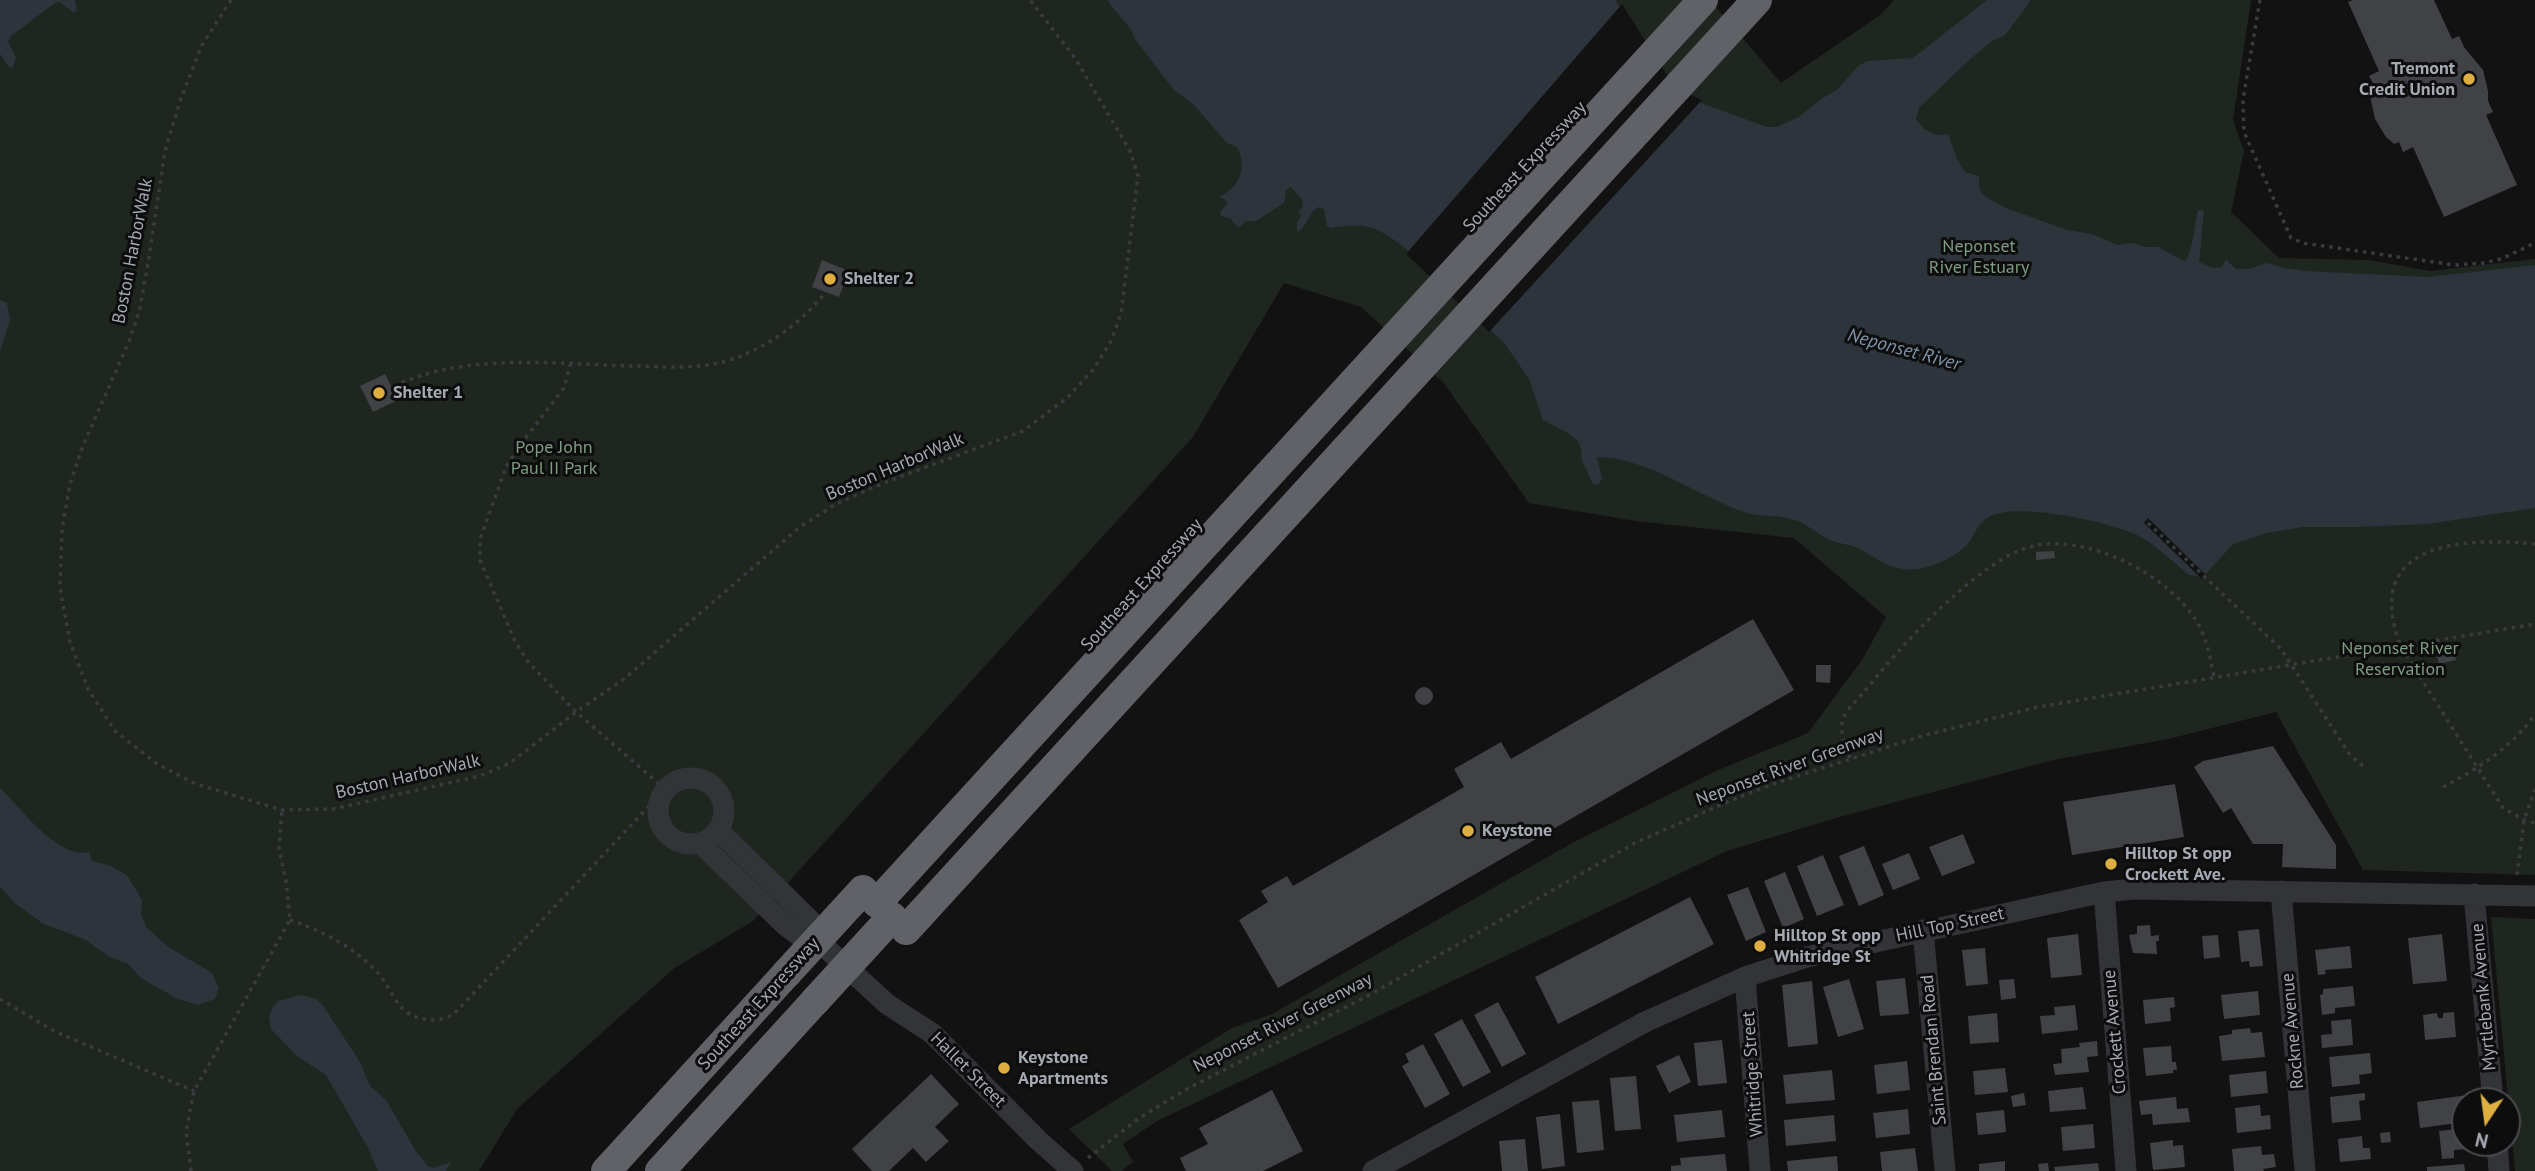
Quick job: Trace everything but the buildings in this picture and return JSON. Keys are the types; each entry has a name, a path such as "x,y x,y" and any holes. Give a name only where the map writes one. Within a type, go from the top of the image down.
{"highway":[{"name":"Southeast Expressway","path":"606,1171 808,994 885,910 1402,344 1678,0"},
{"name":"Southeast Expressway","path":"686,1171 808,994 1402,344 1722,9 1757,0"},
{"path":"1402,344 1722,9"},
{"path":"631,1171 808,994"},
{"path":"660,1171 808,994"}],"street":[{"path":"688,777 712,785 723,802 723,821 718,830 710,838 689,845 669,837 662,829 657,808 665,789 688,777"},
{"name":"Hallet Street","path":"718,830 810,920 825,948"},
{"name":"Hallet Street","path":"700,843 786,926 804,939 825,948 887,1004 933,1034 1038,1140 1073,1171"},
{"name":"Hill Top Street","path":"1373,1171 1644,1022 1745,977 1807,957 2104,892 2175,889 2525,896"},
{"name":"Rockne Avenue","path":"2281,891 2305,1171"},
{"name":"Crockett Avenue","path":"2104,892 2126,1171"},
{"name":"Myrtlebank Avenue","path":"2474,894 2492,1087"},
{"name":"Saint Brendan Road","path":"1923,930 1945,1171"},
{"name":"Whitridge Street","path":"1745,977 1760,1171"}],"path":[{"name":"Boston HarborWalk","path":"231,0 202,45 181,98 165,151 139,312 69,484 62,530 60,588 70,642 83,677 115,731 157,764 196,784 282,810 332,809 480,776 510,763 624,679 800,527 836,504 861,493 1023,430 1067,398 1093,370 1111,341 1121,314 1138,176 1130,151 1075,58 1030,0"},
{"path":"2260,0 2243,99 2244,132 2291,238 2303,243 2454,265 2483,263 2535,243"},
{"path":"394,386 437,372 479,366 533,362 672,367 725,361 776,337 806,314 824,294"},
{"path":"290,920 324,932 339,942 379,974 404,1011 418,1018 443,1020 454,1014 665,789 576,712 528,662 515,641 480,560 483,528 506,467 564,388 570,365"},
{"path":"2148,523 2281,649 2350,755 2362,766"},
{"path":"2535,544 2505,541 2446,545 2423,553 2404,567 2393,587 2392,609 2393,627 2401,647 2503,808 2535,823"},
{"path":"1850,758 1842,732 1844,717 1887,663 1948,601 1991,567 2024,549 2043,544 2081,545 2108,553 2148,574 2196,619 2208,645 2214,677"},
{"name":"Neponset River Greenway","path":"1091,1156 1161,1104 1222,1069 1373,993 1635,843 1734,799 1925,735 2038,707 2535,624"},
{"path":"2443,787 2479,768 2516,738 2535,714"},
{"path":"2525,896 2524,820 2535,789"},
{"path":"191,1171 186,1132 194,1091 290,920 279,849 282,810"},
{"path":"0,999 54,1031 194,1091"}],"green space":[{"path":"0,0 1710,0 1781,83 1880,15 1894,0 2251,0 2233,120 2244,151 2231,212 2279,258 2369,260 2430,271 2535,259 2535,875 2363,870 2276,712 2168,739 2053,760 1836,818 1727,851 1157,1121 1123,1144 1133,1162 1121,1171 1112,1171 1069,1129 1232,1028 1272,1014 1574,842 1716,771 1808,733 1862,660 1886,617 1794,538 1635,521 1529,503 1443,382 1361,307 1284,283 1193,437 753,921 673,969 517,1109 479,1171 0,1171"},
{"path":"2491,917 2535,919 2535,1171 2515,1171 2514,1157 2521,1157 2521,1087 2507,1087"}],"water":[{"path":"0,0 75,0 77,11 73,12 60,2 55,3 11,36 8,41 16,58 13,68 9,67 0,54"},
{"name":"Neponset River Estuary","path":"1108,0 1615,0 1660,71 1690,99 1767,127 1777,127 1799,117 1837,90 1858,66 1867,61 1913,58 1987,0 2031,0 2005,35 1992,41 1969,60 1919,108 1916,119 1924,129 1937,135 1948,134 1965,172 1979,176 1979,189 1984,196 2006,208 2067,230 2092,234 2117,245 2134,243 2144,247 2158,247 2184,261 2191,247 2198,210 2204,211 2199,262 2213,268 2222,267 2226,260 2236,269 2250,269 2266,263 2305,271 2428,277 2535,265 2535,508 2427,524 2303,527 2267,533 2233,544 2204,576 2189,575 2152,544 2126,531 2064,515 2020,511 1989,517 1979,526 1966,546 1953,556 1928,567 1911,569 1886,564 1856,547 1826,538 1798,521 1741,511 1634,463 1597,457 1602,479 1598,485 1593,484 1581,458 1582,451 1578,441 1543,420 1529,379 1505,344 1405,248 1378,230 1353,225 1331,228 1327,226 1324,210 1319,207 1297,232 1297,222 1302,216 1298,211 1302,208 1303,201 1291,187 1286,190 1284,203 1256,221 1246,221 1237,227 1230,218 1221,216 1220,212 1227,204 1226,200 1219,197 1230,190 1240,177 1242,165 1239,150 1227,143 1194,105 1173,89"},
{"path":"0,300 7,303 10,320 0,351"},
{"path":"0,788 52,840 77,852 89,852 92,861 108,865 127,875 142,900 141,914 146,927 167,946 212,973 219,988 215,999 198,1005 178,999 141,978 128,964 108,956 86,940 42,923 16,904 0,887"},
{"path":"301,995 316,999 324,1007 360,1062 370,1086 386,1100 417,1153 428,1166 434,1168 451,1162 446,1171 378,1171 367,1146 326,1075 297,1056 271,1029 269,1016 278,1001"}],"pier":[{"path":"1622,4 1670,80 1681,90 1702,100 1489,332 1406,254"},
{"path":"2148,518 2208,577 2202,579 2144,523"}],"place":[{"name":"Tremont Credit Union","path":"2469,79"},
{"name":"Shelter 2","path":"830,279"},
{"name":"Shelter 1","path":"379,393"},
{"name":"Keystone","path":"1468,831"},
{"name":"Hilltop St opp Crockett Ave.","path":"2111,864"},
{"name":"Hilltop St opp Whitridge St","path":"1760,946"},
{"name":"Keystone Apartments","path":"1004,1068"}],"water label":[{"name":"Neponset River","path":"1904,350"}],"park label":[{"name":"Pope John Paul II Park","path":"554,458"},
{"name":"Neponset River Reservation","path":"2400,659"}]}
